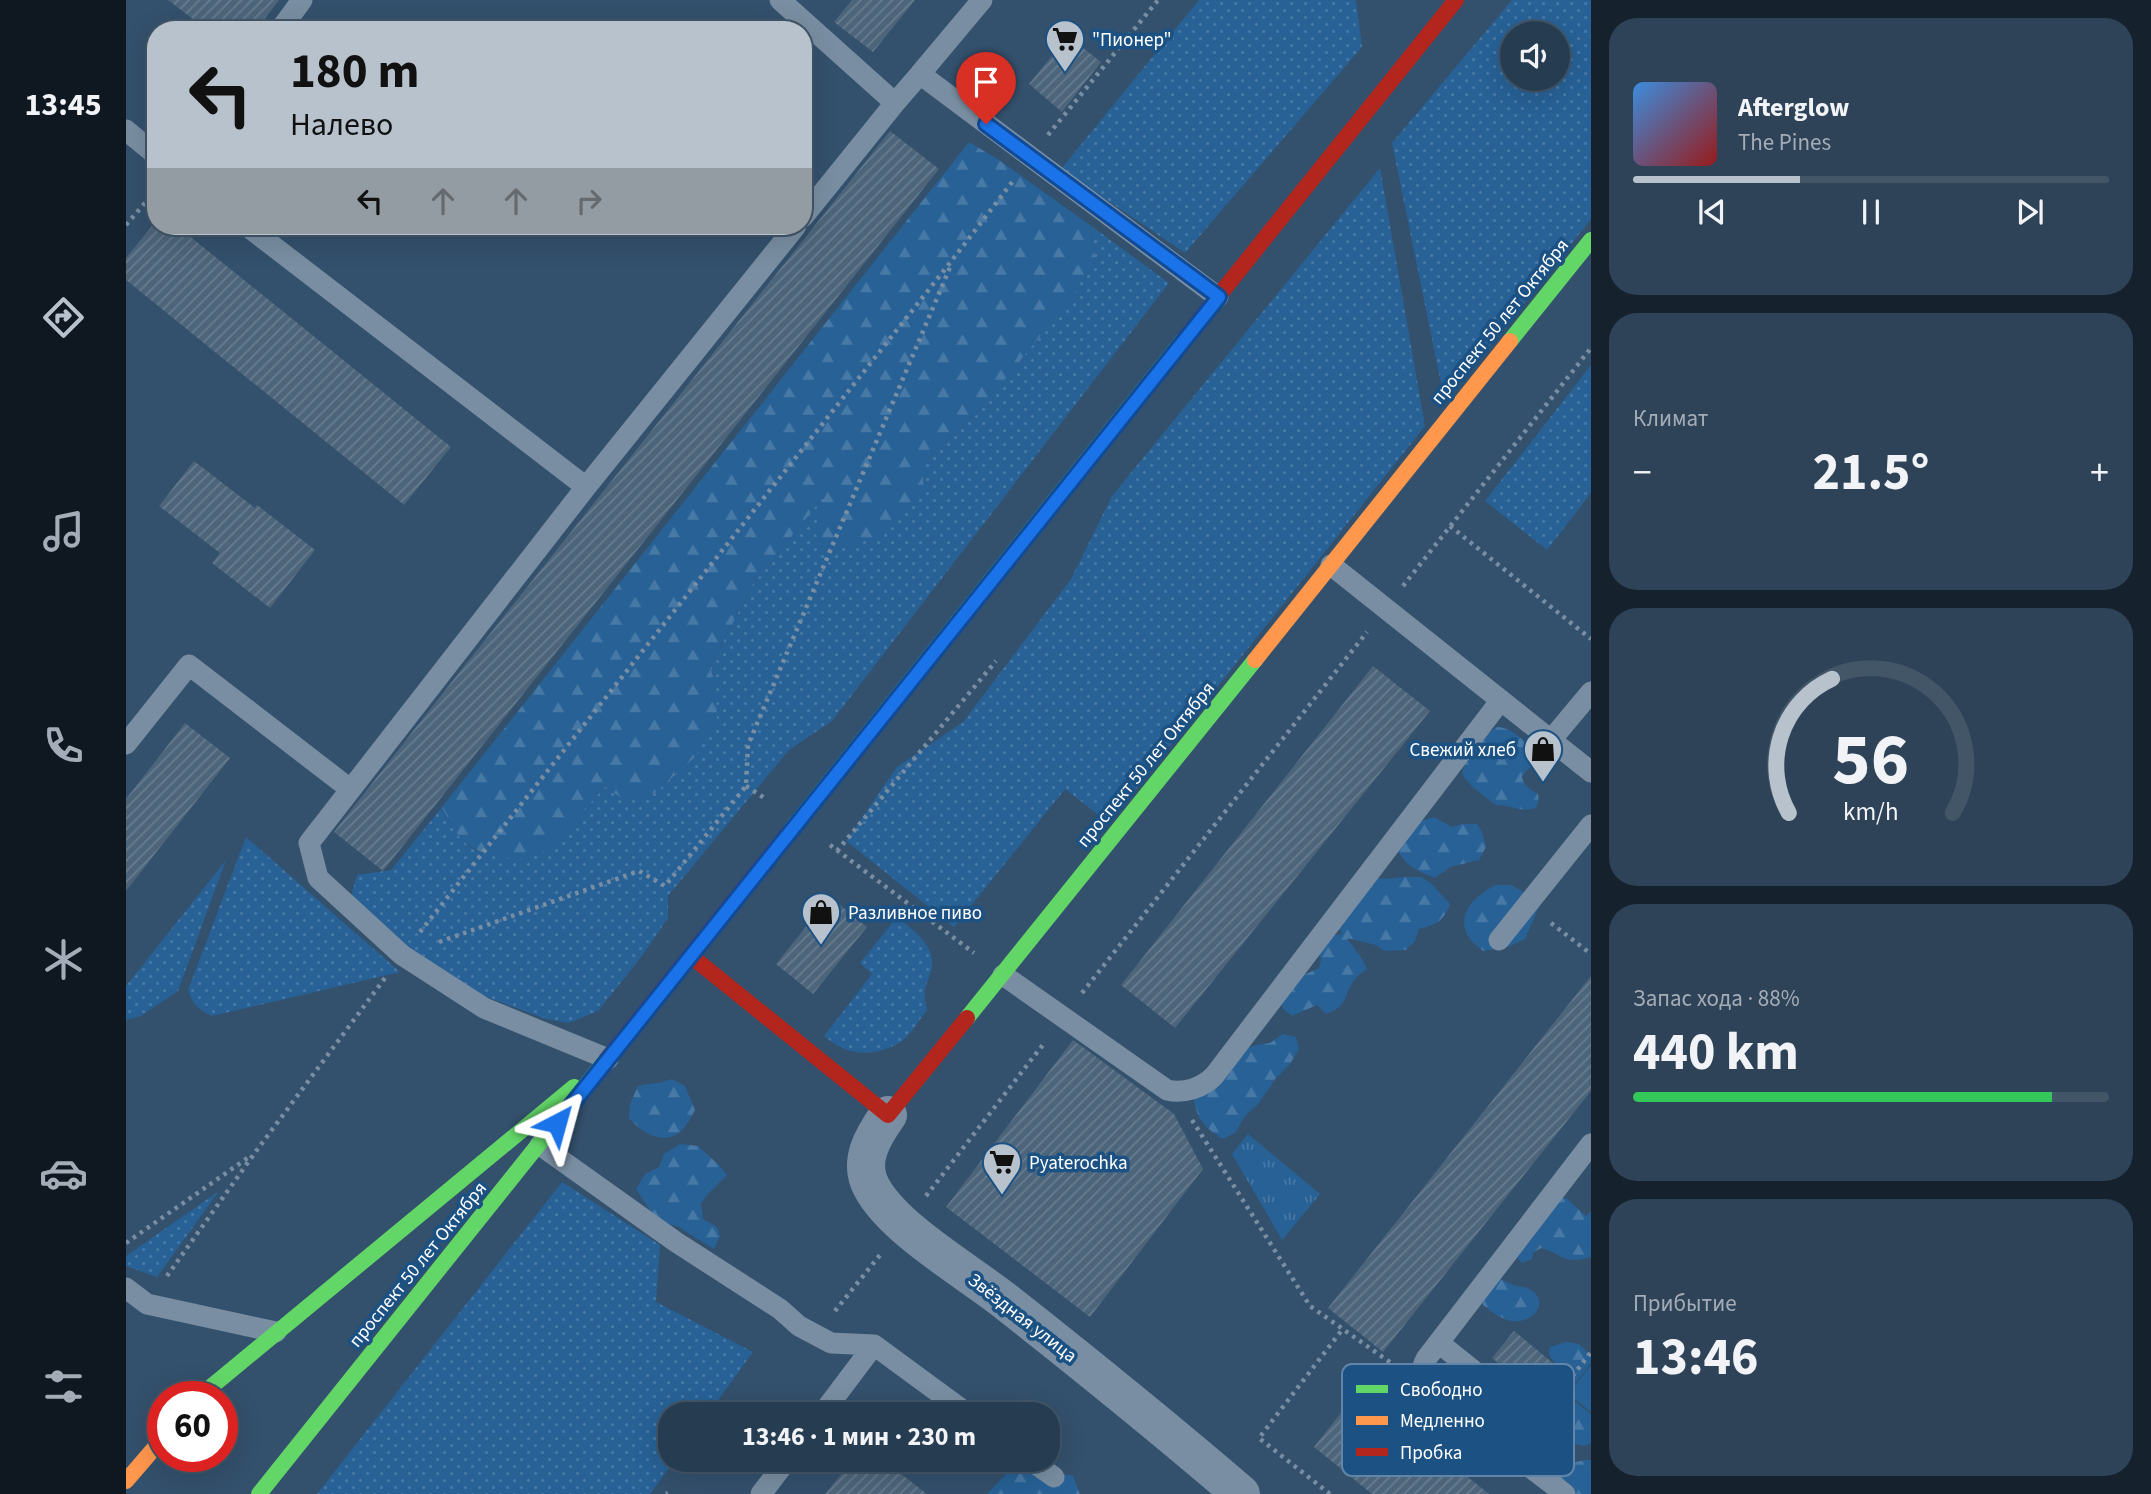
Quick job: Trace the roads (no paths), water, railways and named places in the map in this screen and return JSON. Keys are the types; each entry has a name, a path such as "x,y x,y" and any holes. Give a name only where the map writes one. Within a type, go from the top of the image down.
{"street":[{"name":"проспект 50 лет Октября","path":"259,1494 1456,0"},
{"name":"проспект 50 лет Октября","path":"888,1115 1591,240"},
{"path":"691,957 888,1115"},
{"name":"проспект 50 лет Октября","path":"218,1381 608,1059"},
{"name":"Звёздная улица","path":"888,1115 873,1136 867,1154 866,1174 881,1201 904,1225 1005,1301 1241,1494"},
{"path":"126,1481 147,1457"}],"lane":[{"path":"287,21 302,0"},
{"path":"780,0 803,21"},
{"path":"812,206 982,0"},
{"path":"812,29 895,103"},
{"path":"920,74 1219,297"},
{"path":"126,130 147,148"},
{"path":"259,235 586,487"},
{"path":"608,1059 484,1008 402,955 318,878 309,843 586,487 789,235"},
{"path":"1331,565 1591,772"},
{"path":"126,744 189,665 350,789"},
{"path":"1551,740 1591,692"},
{"path":"1003,975 1161,1087 1174,1092 1194,1088 1214,1076 1501,700"},
{"path":"1499,940 1591,825"},
{"path":"1425,1364 1591,1144"},
{"path":"540,1145 676,1242 780,1308 799,1326 831,1343 874,1345 952,1402"},
{"path":"126,1289 147,1304 276,1332"},
{"path":"1439,1343 1465,1364"},
{"path":"831,1402 874,1345"},
{"path":"761,1494 778,1472"},
{"path":"1047,1472 1054,1477"},
{"path":"1543,1476 1565,1494"}],"place":[{"name":"\"Пионер\"","path":"1065,73"},
{"name":"Свежий хлеб","path":"1543,783"},
{"name":"Разливное пиво","path":"821,946"},
{"name":"Pyaterochka","path":"1002,1196"}]}
